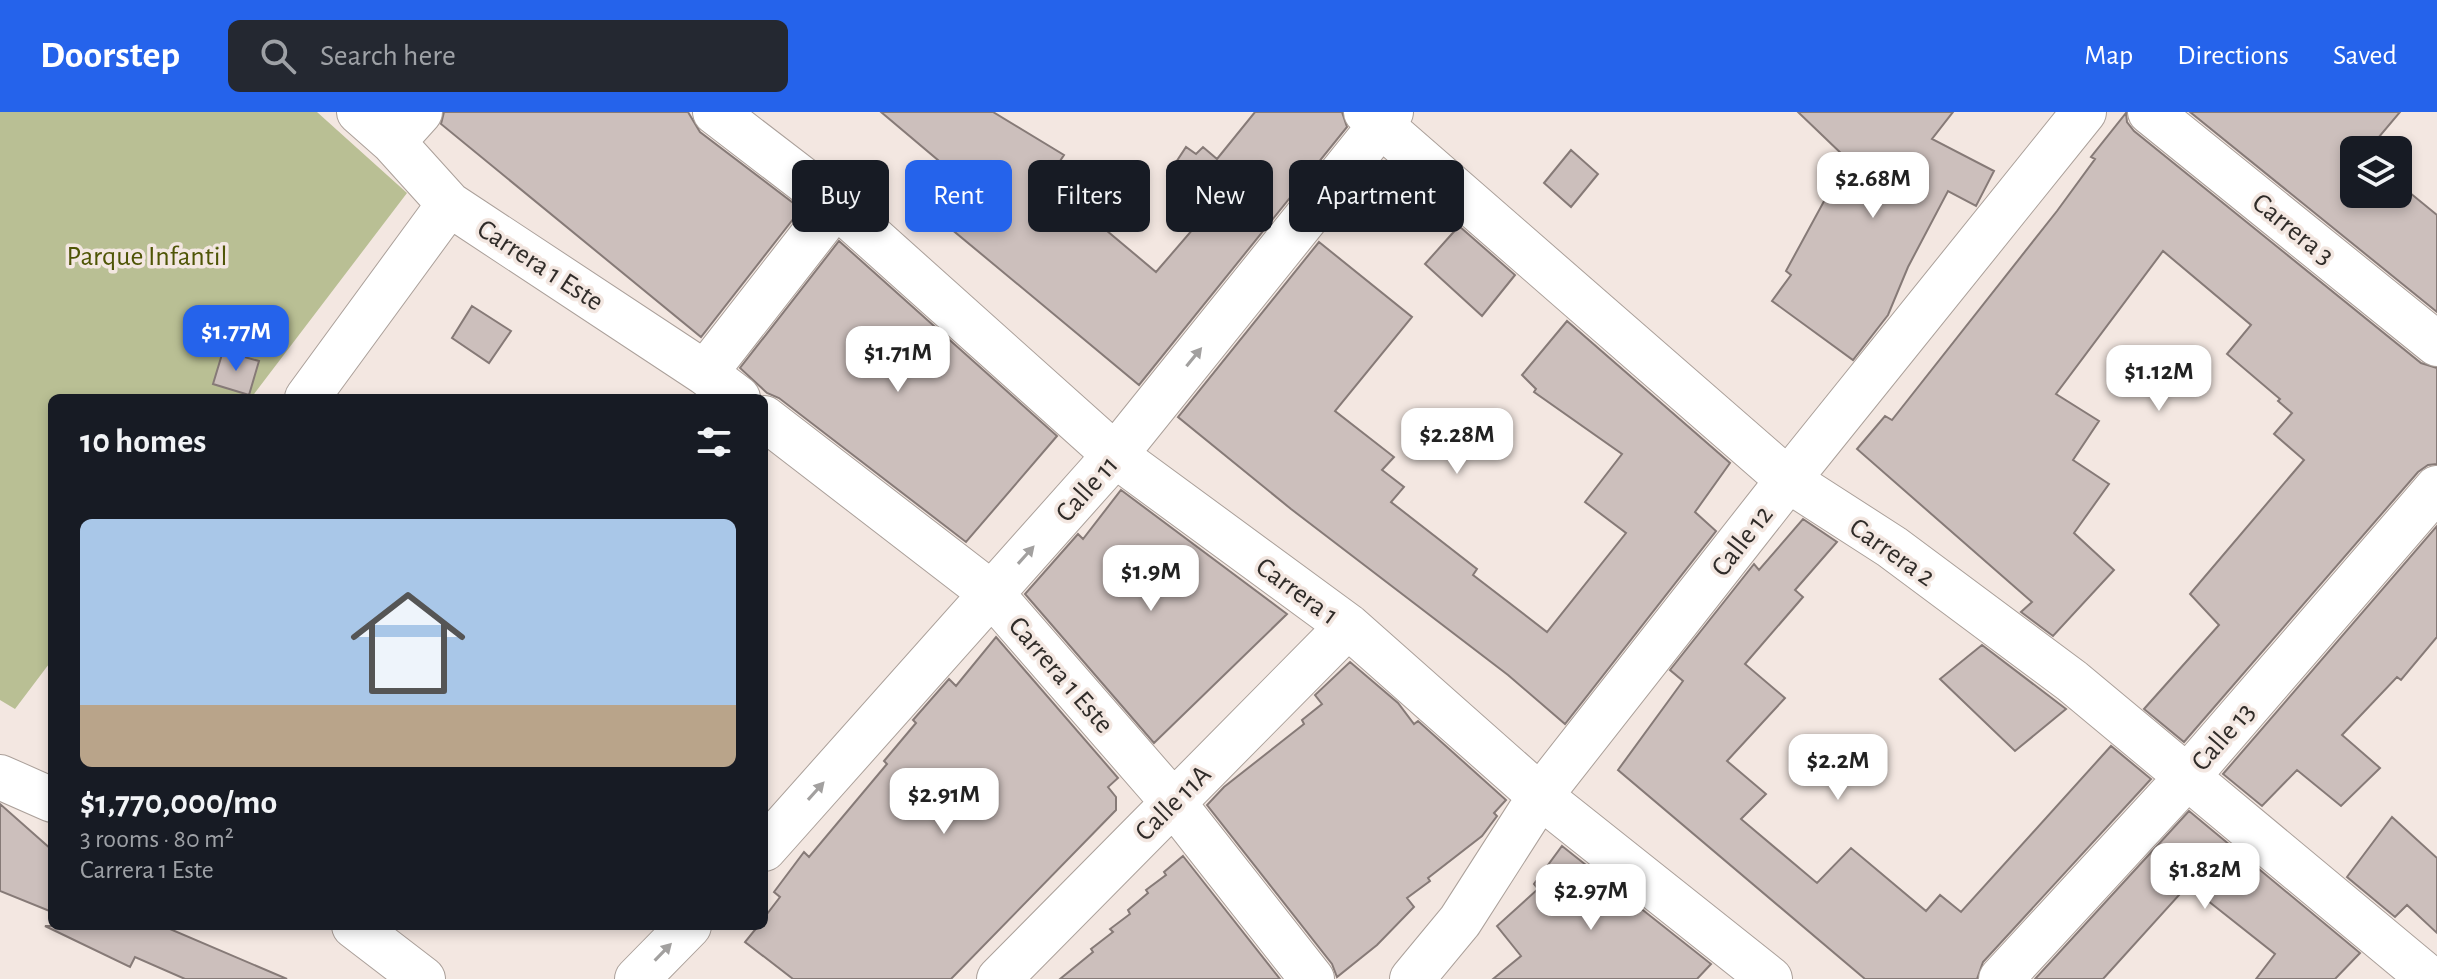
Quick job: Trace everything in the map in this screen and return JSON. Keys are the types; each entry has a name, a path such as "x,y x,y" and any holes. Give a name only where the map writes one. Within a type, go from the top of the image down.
{"street":[{"name":"Carrera 1 Este","path":"359,112 407,127 449,204 722,385"},
{"name":"Carrera 1","path":"715,112 792,171"},
{"name":"Calle 12","path":"1412,979 1460,921 1540,796 1788,480 2084,112"},
{"name":"Carrera 3","path":"2150,112 2437,344"},
{"name":"Carrera 2","path":"1379,116 1788,480 1892,547 2072,681 2430,979"},
{"name":"Calle 11","path":"768,844 1115,455 1379,116"},
{"path":"310,394 449,204"},
{"path":"722,385 819,232"},
{"name":"Carrera 1","path":"866,232 1115,455 1348,626 1540,796 1770,979"},
{"name":"Carrera 1 Este","path":"768,421 991,593 1172,801 1312,979"},
{"name":"Calle 13","path":"2001,979 2188,776 2437,488"},
{"name":"Calle 11A","path":"999,979 1348,626"},
{"path":"359,930 423,979"},
{"path":"637,979 685,930"}],"green space":[{"name":"Parque Infantil","path":"0,112 317,112 407,193 254,394 48,394 48,665 15,709 0,700"}],"building":[{"path":"444,112 688,112 700,132 792,202 792,221 701,337 441,124"},
{"path":"881,112 993,112 1064,155 1061,160 1028,160 1028,232 1108,232 1156,272 1191,232 1262,232 1139,385 955,232 1012,232 1012,160 938,160"},
{"path":"1255,112 1342,112 1347,127 1320,160 1289,160 1289,199 1273,219 1273,160 1177,160 1186,147 1196,154 1203,147 1217,159"},
{"path":"1798,112 1953,112 1932,139 1994,171 1976,206 1948,191 1908,267 1888,315 1853,360 1772,301 1791,275 1786,271 1847,159"},
{"path":"2190,112 2400,112 2380,136 2340,136 2340,208 2412,208 2412,194 2437,215 2437,312"},
{"path":"2126,113 2127,122 2134,131 2421,363 2437,368 2437,464 2428,465 2418,472 2184,742 2144,709 2219,625 2190,594 2304,460 2274,434 2292,413 2227,354 2251,325 2163,251 2056,394 2099,421 2073,460 2109,484 2074,533 2114,570 2053,636 2021,612 2032,602 1857,449 1885,416 1892,420 2057,211 2095,159 2091,157"},
{"path":"1571,150 1598,174 1571,207 1544,183"},
{"path":"1464,230 1515,275 1482,316 1425,264 1454,232"},
{"path":"839,241 1057,436 966,542 779,398 767,393 740,368"},
{"path":"1319,242 1412,317 1335,411 1394,457 1382,470 1404,487 1391,502 1477,569 1473,575 1547,632 1626,533 1585,502 1622,454 1534,392 1536,389 1522,375 1567,321 1730,463 1695,512 1716,531 1565,724 1508,675 1291,509 1178,417"},
{"path":"472,306 511,331 489,363 452,338"},
{"path":"223,351 259,361 249,394 213,384"},
{"path":"1121,490 1287,614 1154,743 1025,594 1078,534 1083,539"},
{"path":"1803,519 1837,542 1795,590 1803,597 1745,664 1785,698 1727,761 1766,794 1741,819 1817,883 1851,848 1926,911 1940,895 1961,912 2111,746 2151,779 1983,962 1977,979 1865,979 1618,770 1683,681 1670,670 1754,564 1759,570"},
{"path":"2437,526 2437,637 2401,680 2397,677 2342,735 2380,768 2341,806 2297,770 2262,806 2223,774"},
{"path":"996,637 1118,778 1108,787 1116,797 1116,810 951,979 793,979 745,942 755,930 768,930 768,913 780,897 774,892 804,852 809,857 887,764 884,761 916,723 913,720 949,679 956,686"},
{"path":"1982,645 2066,709 2015,751 1940,679"},
{"path":"1350,662 1398,703 1414,724 1418,721 1506,800 1494,813 1497,816 1482,836 1407,898 1414,907 1377,945 1337,977 1332,964 1207,805 1224,787 1304,724 1302,720 1322,704 1315,695"},
{"path":"0,804 48,846 48,910 0,891"},
{"path":"2189,811 2360,953 2335,979 2256,979 2275,954 2188,885 2103,979 2035,979"},
{"path":"2392,817 2437,858 2437,933 2407,905 2395,917 2347,877"},
{"path":"1562,846 1711,964 1697,979 1493,979 1521,956 1497,926 1538,889 1534,884"},
{"path":"1183,856 1280,979 1060,979 1113,932 1110,929 1130,914 1128,910 1148,893 1146,890 1166,875 1164,872"},
{"path":"53,930 172,930 287,979 185,979 135,957 130,967"}]}
